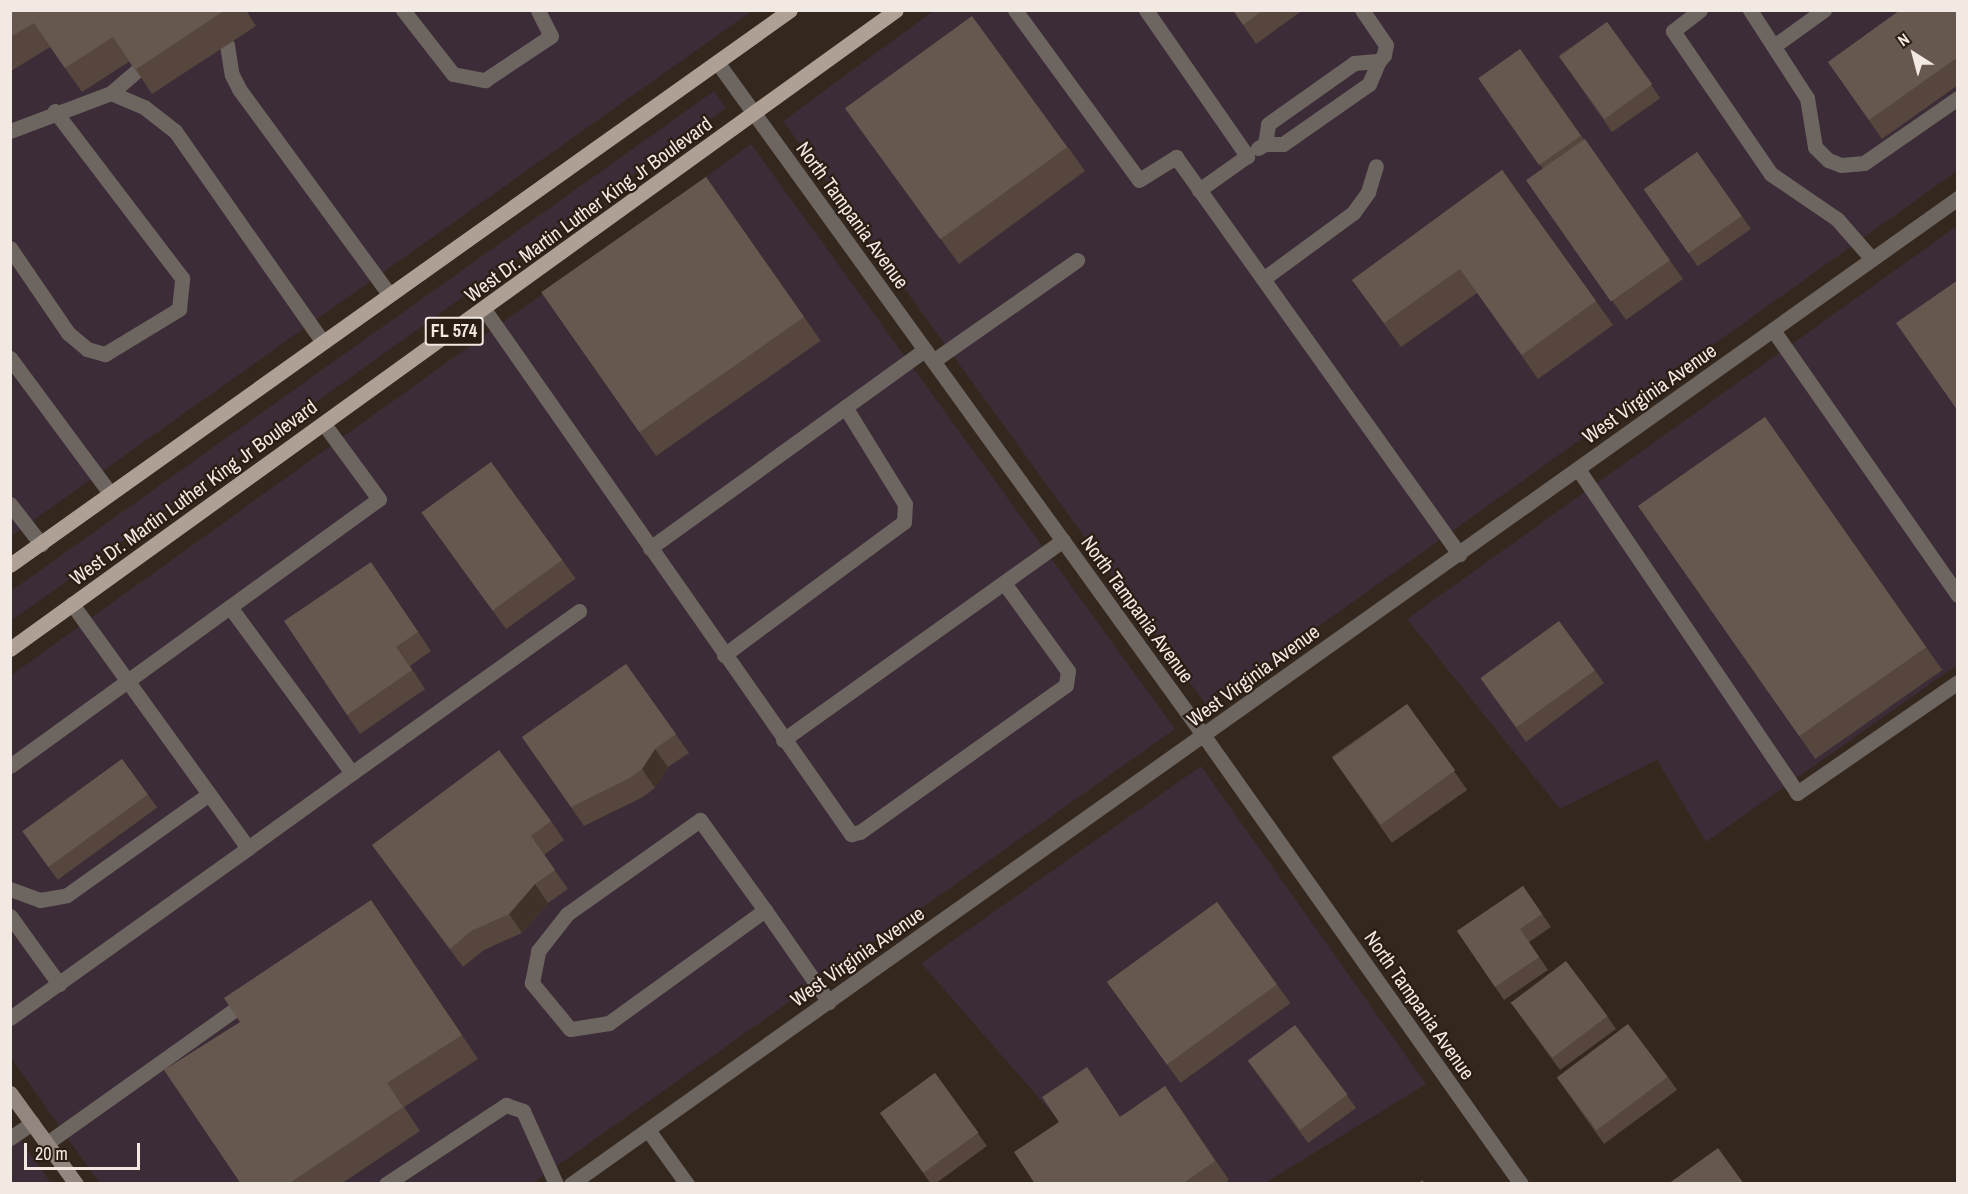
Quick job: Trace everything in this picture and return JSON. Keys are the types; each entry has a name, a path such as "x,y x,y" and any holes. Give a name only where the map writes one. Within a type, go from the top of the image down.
{"main road":[{"path":"10,565 790,10"},
{"name":"West Dr. Martin Luther King Jr Boulevard","path":"10,649 755,115 896,10"}],"street":[{"path":"403,10 453,74 485,80 551,36 538,10"},
{"path":"1015,10 1139,180 1176,157 1459,554"},
{"path":"1146,10 1247,156"},
{"path":"1199,190 1265,144 1284,144 1369,84 1386,45 1362,10"},
{"path":"1700,10 1673,31 1771,174 1837,219 1872,259"},
{"path":"1750,10 1807,98 1815,147 1841,165 1864,163 1958,98"},
{"path":"1774,46 1824,10"},
{"path":"227,45 232,75 239,89 389,294"},
{"path":"1265,144 1268,124 1354,63 1379,61"},
{"name":"North Tampania Avenue","path":"717,62 1204,736 1521,1184"},
{"path":"10,131 55,111 111,93 138,70"},
{"path":"111,93 144,107 175,130 322,341"},
{"path":"10,248 68,333 87,349 105,354 179,309 182,278 55,111"},
{"path":"1263,279 1353,213 1368,192 1376,166"},
{"name":"West Virginia Avenue","path":"571,1184 1958,198"},
{"path":"650,548 845,407 1077,260"},
{"path":"484,309 843,827 851,834 860,832 1066,685 1068,671 1004,583"},
{"path":"1773,330 1958,595"},
{"path":"10,358 110,493"},
{"path":"724,655 904,522 904,504 845,407"},
{"path":"10,765 379,499 324,424"},
{"path":"1578,469 1797,792 1958,682"},
{"path":"10,504 40,544"},
{"path":"783,740 1063,540"},
{"path":"72,604 248,848"},
{"path":"230,607 352,773"},
{"path":"10,1018 579,611"},
{"path":"10,889 40,900 67,895 209,794"},
{"path":"765,910 609,1023 570,1029 532,983 538,951 567,914 700,820 765,910 829,1002"},
{"path":"10,916 58,984"},
{"path":"47,1143 259,992"},
{"path":"10,1093 76,1184"},
{"path":"386,1184 506,1105 523,1111 556,1184"},
{"path":"10,1138 32,1123"},
{"path":"648,1130 687,1184"}],"shaded area":[{"path":"11,11 752,11 11,536"},
{"path":"933,11 1957,11 1957,171 1207,706 783,121"},
{"path":"714,91 726,108 11,621 11,591"},
{"path":"751,144 1175,729 533,1183 100,1184 11,1058 10,676"},
{"path":"1957,226 1957,665 1706,842 1657,760 1560,809 1407,619"},
{"path":"1201,766 1426,1084 1265,1183 1113,1183 921,963"},
{"path":"11,1127 51,1183 11,1183"}],"building":[{"path":"10,10 225,10 135,70 113,37 65,68 34,23 10,37"},
{"path":"1233,10 1263,10 1243,25"},
{"path":"1900,10 1958,10 1958,57 1869,120 1828,62"},
{"path":"972,16 1067,147 940,239 845,108"},
{"path":"1607,22 1652,84 1605,119 1559,57"},
{"path":"1520,49 1581,136 1539,165 1478,78"},
{"path":"1585,139 1670,260 1611,302 1526,180"},
{"path":"1697,152 1742,216 1688,253 1644,189"},
{"path":"1502,170 1596,301 1522,355 1460,269 1384,323 1352,280"},
{"path":"706,177 804,317 639,432 541,292"},
{"path":"1958,280 1958,411 1896,323"},
{"path":"1765,417 1926,647 1799,736 1638,506"},
{"path":"491,462 562,560 493,610 421,513"},
{"path":"371,562 418,632 396,647 412,670 347,715 284,621"},
{"path":"1559,621 1595,670 1516,727 1481,678"},
{"path":"626,664 676,734 655,749 642,769 630,778 571,807 522,737"},
{"path":"1407,704 1455,770 1381,824 1333,758"},
{"path":"499,750 551,821 531,836 555,870 535,884 509,914 471,931 450,949 372,845"},
{"path":"122,759 148,795 48,867 22,831"},
{"path":"1523,886 1542,914 1520,929 1539,957 1495,987 1457,931"},
{"path":"371,900 462,1035 387,1083 403,1107 288,1184 241,1184 164,1070 240,1022 224,998"},
{"path":"1217,902 1277,985 1167,1064 1107,982"},
{"path":"1566,961 1608,1016 1552,1058 1511,1003"},
{"path":"1628,1024 1668,1077 1597,1130 1557,1078"},
{"path":"1295,1025 1347,1094 1300,1130 1248,1061"},
{"path":"1087,1067 1120,1117 1165,1086 1215,1161 1182,1184 1035,1184 1014,1152 1059,1122 1042,1097"},
{"path":"935,1073 978,1133 923,1173 880,1113"},
{"path":"1718,1148 1744,1184 1668,1184"}]}
